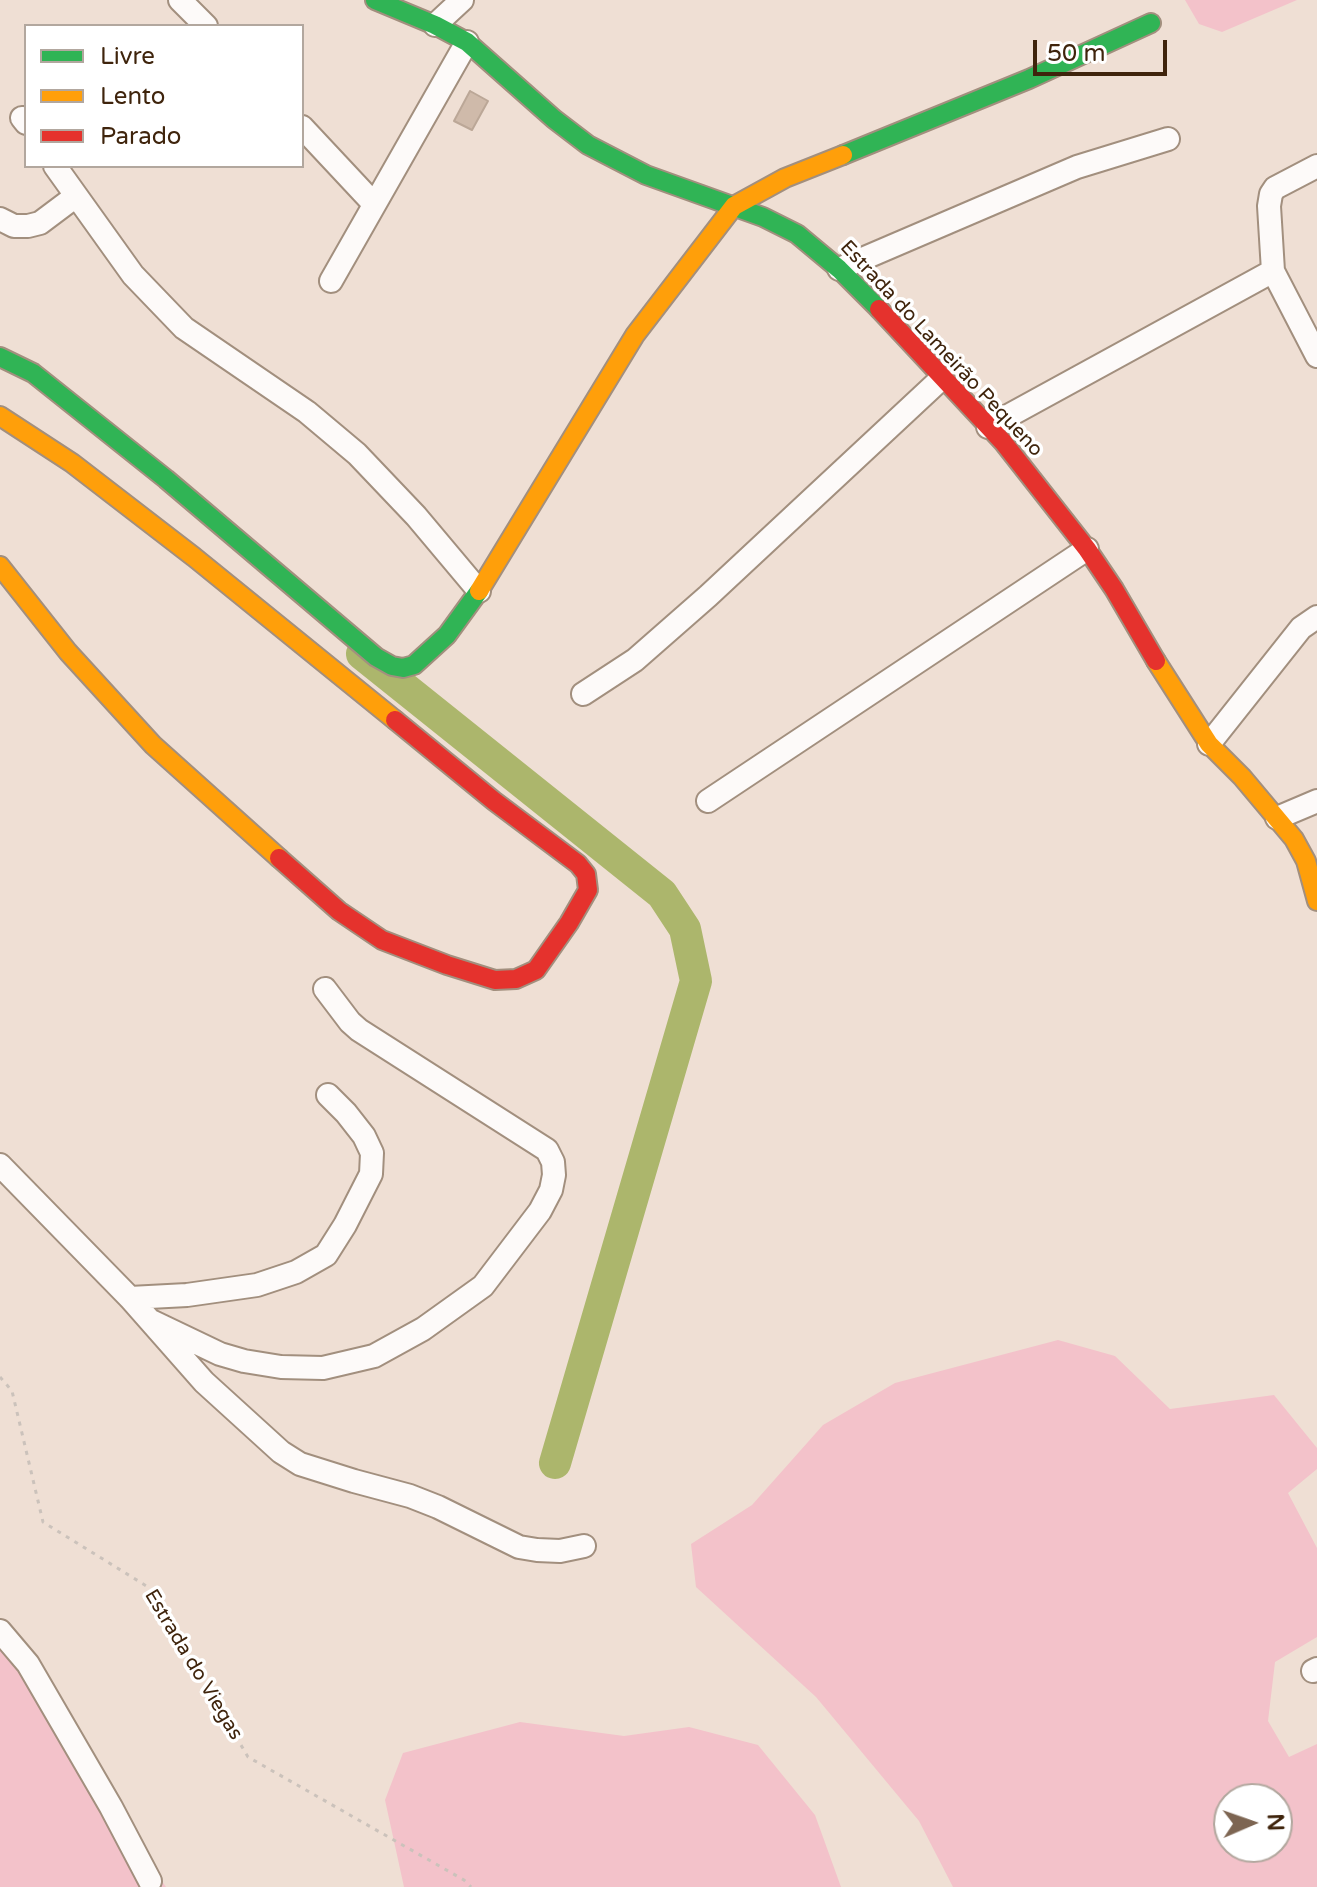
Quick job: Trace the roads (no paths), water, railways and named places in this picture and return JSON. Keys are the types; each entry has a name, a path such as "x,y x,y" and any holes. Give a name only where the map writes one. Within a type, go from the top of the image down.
{"street":[{"path":"180,0 204,24"},
{"name":"Estrada do Lameirão Pequeno","path":"375,0 467,42 588,145 646,175 763,217 797,234 839,269 1003,442 1087,549 1209,744 1242,777 1294,839 1306,861 1317,901"},
{"path":"435,25 462,0"},
{"path":"0,357 33,373 166,479 376,657 392,666 403,668 414,665 447,635 479,591 635,335 734,206 785,178 1029,79 1151,23"},
{"path":"331,281 467,42"},
{"path":"304,129 374,204"},
{"path":"839,269 1077,167 1168,139"},
{"path":"1317,166 1275,188 1269,206 1273,271 1317,356"},
{"path":"56,168 133,275 184,328 307,412 357,454 416,516 479,591"},
{"path":"0,219 14,226 40,223 76,196"},
{"path":"988,427 1273,271"},
{"path":"583,694 635,660 942,378"},
{"path":"0,416 72,463 121,500 494,801 578,864 586,874 588,890 569,923 536,970 516,979 495,980 382,940 339,911 153,745 68,652 0,566"},
{"path":"708,801 1087,549"},
{"path":"1209,744 1301,628 1317,617"},
{"path":"1277,818 1317,801"},
{"path":"151,1321 220,1354 281,1367 323,1368 374,1356 423,1329 483,1286 540,1211 551,1190 554,1175 553,1162 547,1150 359,1030 325,989"},
{"path":"130,1298 187,1295 257,1285 296,1272 326,1255 371,1174 372,1153 364,1136 328,1095"},
{"path":"0,1165 130,1298 204,1382 281,1452 300,1464 438,1507 519,1547 560,1551 584,1546"},
{"path":"0,1631 28,1664 150,1881"}],"waterway":[{"path":"362,654 662,894 685,929 696,981 555,1463"}]}
